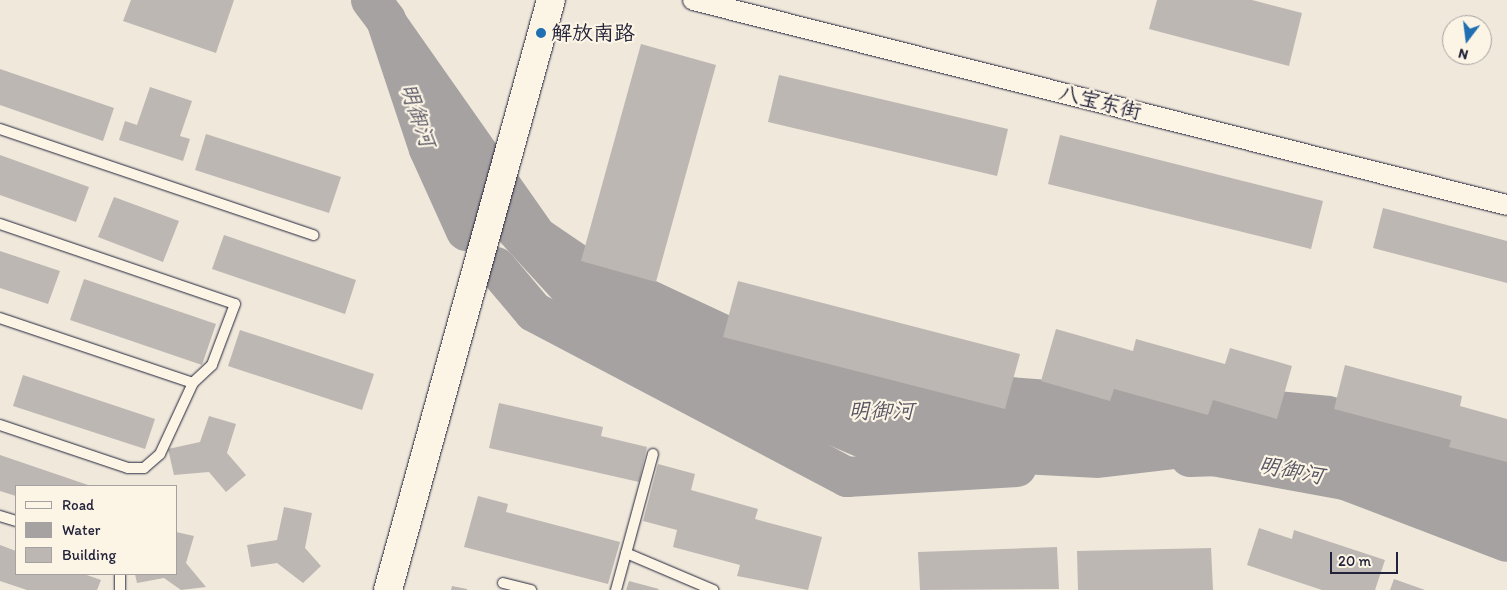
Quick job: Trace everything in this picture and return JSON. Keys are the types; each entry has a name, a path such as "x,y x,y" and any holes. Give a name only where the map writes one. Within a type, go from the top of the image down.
{"main road":[{"path":"388,590 551,0"}],"street":[{"name":"八宝东街","path":"693,0 1507,205"}],"lane":[{"path":"0,128 314,235"},
{"path":"0,224 236,304 212,365 193,384 160,454 144,468 128,468 0,425"},
{"path":"0,318 193,384"},
{"path":"616,590 653,454"},
{"path":"0,516 15,521"},
{"path":"626,552 712,590"},
{"path":"120,575 120,590"},
{"path":"502,583 531,590"}],"water":[{"name":"明御河","path":"351,0 395,0 551,222 598,254 778,338 932,371 1076,382 1196,383 1331,396 1405,416 1507,461 1507,550 1382,487 1317,464 1261,459 1098,478 909,468 859,458 697,389 557,304 458,196 435,159 414,105"}],"building":[{"path":"131,0 234,0 216,53 123,21"},
{"path":"1157,0 1252,0 1302,13 1289,66 1149,29"},
{"path":"641,44 716,65 656,282 581,261"},
{"path":"0,69 114,108 103,141 0,105"},
{"path":"779,75 1008,129 997,176 768,122"},
{"path":"150,87 192,101 180,136 190,139 183,161 119,140 125,121 137,125"},
{"path":"206,134 341,177 329,213 195,170"},
{"path":"1060,135 1323,201 1311,249 1048,184"},
{"path":"0,155 89,187 76,222 0,195"},
{"path":"114,197 179,221 163,262 98,237"},
{"path":"1383,208 1507,241 1507,283 1373,248"},
{"path":"224,235 356,280 345,314 212,269"},
{"path":"0,251 60,271 48,304 0,288"},
{"path":"84,279 216,324 202,365 70,320"},
{"path":"738,281 1020,354 1005,409 723,337"},
{"path":"1056,329 1133,351 1136,339 1225,364 1230,348 1292,366 1277,419 1213,400 1208,415 1114,389 1110,401 1041,381"},
{"path":"240,330 374,374 362,410 228,366"},
{"path":"1345,365 1462,396 1460,406 1507,419 1507,462 1449,447 1451,440 1334,409"},
{"path":"23,375 155,419 145,449 13,406"},
{"path":"499,403 603,427 601,436 647,447 639,482 489,448"},
{"path":"209,416 236,424 227,453 246,475 226,492 209,472 174,475 168,449 200,442"},
{"path":"0,455 88,485 15,485 15,496 0,491"},
{"path":"658,464 695,474 691,490 758,509 755,519 822,537 808,590 737,576 740,565 673,547 677,530 643,521"},
{"path":"478,496 508,504 506,512 620,542 608,584 464,547"},
{"path":"284,507 312,513 305,548 321,566 303,583 277,563 251,567 247,545 277,540"},
{"path":"1259,528 1292,539 1294,530 1385,560 1375,590 1322,590 1247,565"},
{"path":"178,532 194,536 186,563 206,587 181,590 164,578 137,583 135,575 178,575"},
{"path":"0,545 15,551 15,575 87,575 101,580 97,590 27,590 0,581"},
{"path":"1057,547 1059,589 920,590 918,552"},
{"path":"1211,548 1213,590 1078,590 1077,551"},
{"path":"1394,579 1425,590 1390,590"},
{"path":"629,581 659,589 626,590"},
{"path":"452,586 467,589 467,590 451,590"}],"waterway":[{"name":"明御河","path":"371,0 386,20 429,149 466,231"},
{"name":"明御河","path":"496,267 534,312 847,477 1017,467"},
{"name":"明御河","path":"1190,457 1213,456 1345,480 1507,542"}],"place":[{"name":"解放南路","path":"541,33"}]}
